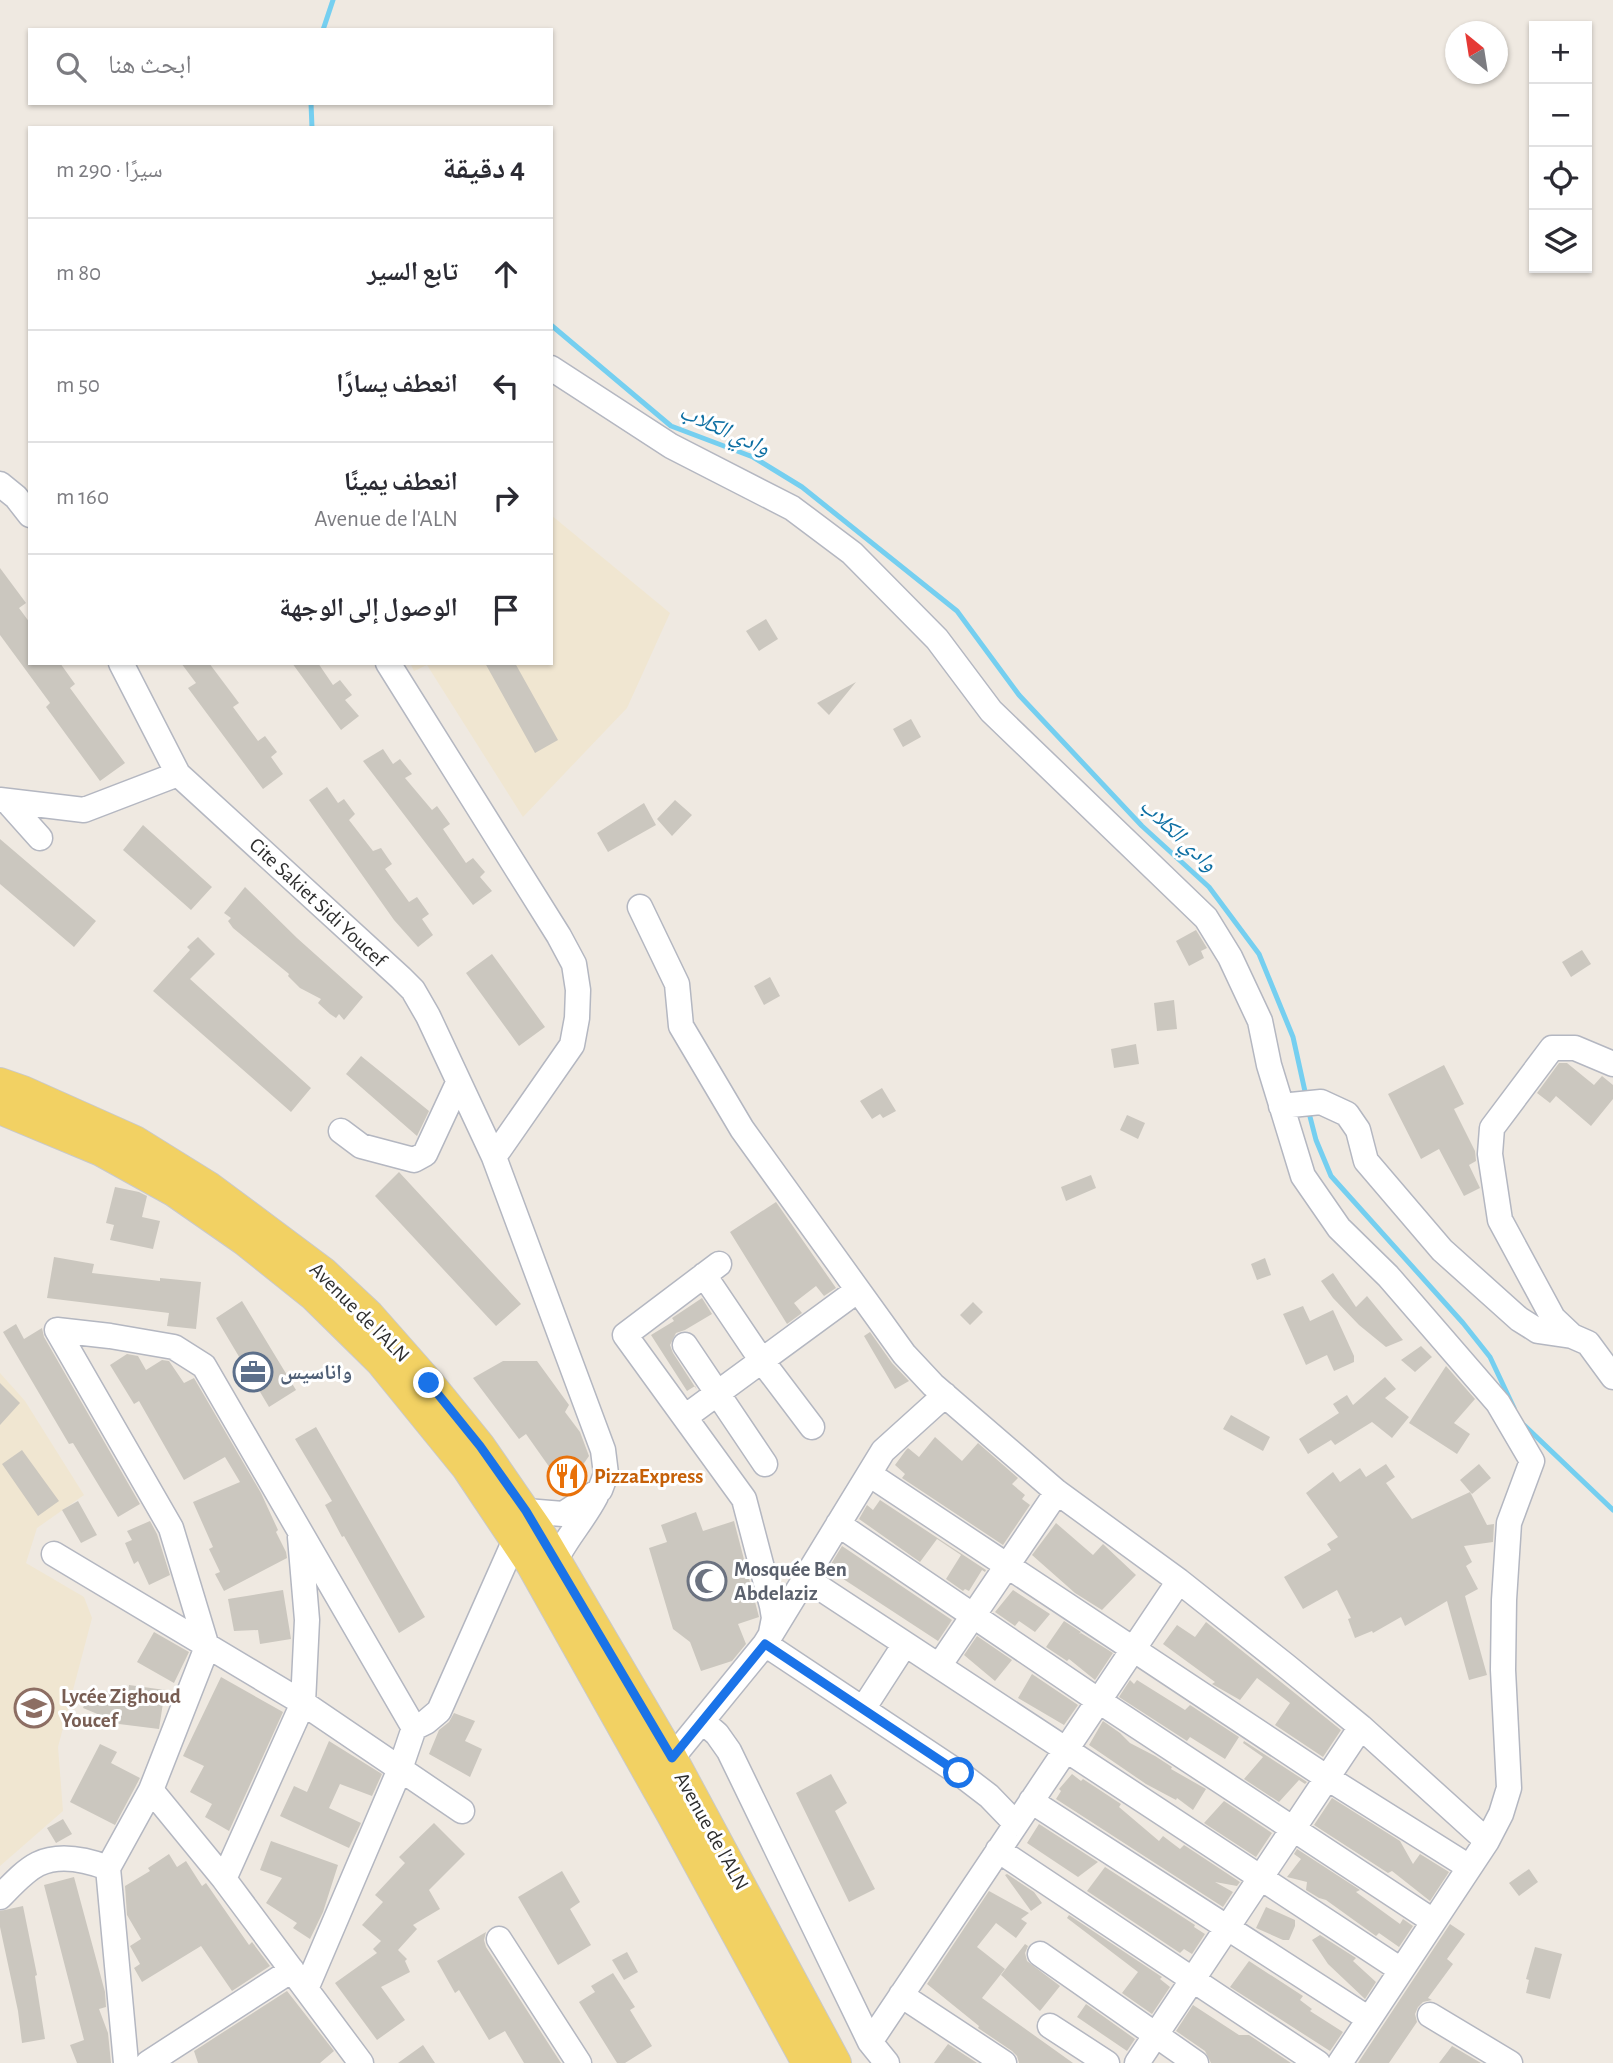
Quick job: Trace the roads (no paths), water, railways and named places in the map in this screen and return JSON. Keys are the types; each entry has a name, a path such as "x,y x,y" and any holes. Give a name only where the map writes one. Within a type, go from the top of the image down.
{"main road":[{"name":"Avenue de l'ALN","path":"0,1083 135,1141 209,1187 323,1272 369,1315 429,1383 480,1446 555,1558 672,1758 836,2063"},
{"path":"0,1109 101,1151 175,1192 244,1240 314,1296 380,1361 467,1468 531,1564 807,2063"}],"street":[{"path":"553,369 671,446 792,508 852,554 937,639 991,712 1206,918 1230,957 1260,1021 1269,1065 1303,1176 1339,1228 1388,1276 1448,1348 1499,1403 1532,1461 1509,1523 1503,1658 1509,1788 1502,1814 1340,2063"},
{"path":"0,484 16,497 28,512"},
{"name":"Cite Sakiet Sidi Youcef","path":"122,665 178,774 413,990 428,1016 494,1157 597,1428 606,1475 600,1490"},
{"path":"388,665 574,964 578,1009 572,1045 494,1157"},
{"path":"4,800 84,810 178,774"},
{"path":"4,800 40,838"},
{"path":"640,907 677,984 681,1026 742,1129 904,1354 945,1395 1057,1492 1179,1581 1361,1727 1487,1840"},
{"path":"1572,1336 1553,1318 1500,1220 1490,1154 1492,1128 1552,1048 1574,1048 1613,1064"},
{"path":"341,1131 361,1146 414,1160 425,1154 458,1083"},
{"path":"1281,1106 1321,1102 1347,1114 1358,1130 1366,1161 1442,1250 1519,1319 1538,1331 1572,1336 1588,1343 1613,1377"},
{"path":"768,1639 774,1618 772,1606 744,1499 625,1335 711,1270 762,1361 812,1427"},
{"path":"685,1418 858,1290"},
{"path":"126,2063 108,1868 151,1790 207,1647 171,1528 57,1330 174,1347 204,1366 414,1728"},
{"path":"685,1345 765,1464"},
{"path":"672,1758 768,1639 890,1443 945,1395"},
{"path":"869,1474 1326,1777 1469,1867"},
{"path":"526,1511 563,1514 600,1490"},
{"path":"544,1588 555,1558 586,1516 600,1490"},
{"path":"939,1667 1057,1492"},
{"path":"838,1524 1098,1701 1433,1921"},
{"path":"224,1879 303,1703 307,1620 299,1529"},
{"path":"149,2063 299,1980 400,1769 414,1728 439,1711 514,1542"},
{"path":"54,1554 303,1703 462,1811"},
{"path":"805,1578 1401,1970"},
{"path":"870,2042 1179,1581"},
{"path":"768,1639 863,1709 959,1773 989,1796 1016,1824"},
{"path":"863,1709 905,1644"},
{"path":"702,1721 717,1734 729,1751 870,2042 887,2063"},
{"path":"1137,2063 1361,1727"},
{"path":"151,1790 224,1879 361,2063"},
{"path":"1031,1801 1369,2020"},
{"path":"998,1850 1318,2063"},
{"path":"0,1896 38,1864 67,1859 108,1868"},
{"path":"499,1939 579,2063"},
{"path":"1040,1954 1196,2063"},
{"path":"901,1995 1004,2063"},
{"path":"1430,2015 1510,2063"},
{"path":"1050,2026 1107,2063"}],"waterway":[{"path":"324,28 333,0"},
{"name":"وادي الكلاب","path":"311,105 312,126"},
{"name":"وادي الكلاب","path":"553,327 671,426 753,457 802,487 957,611 1019,695 1142,826 1209,887 1259,954 1293,1037 1306,1096"},
{"name":"وادي الكلاب","path":"1308,1109 1316,1140 1331,1176 1463,1323 1490,1357 1514,1408"},
{"name":"وادي الكلاب","path":"1524,1425 1613,1510"}],"place":[{"name":"واناسيس","path":"253,1372"},
{"name":"PizzaExpress","path":"567,1476"},
{"name":"Mosquée Ben Abdelaziz","path":"707,1581"},
{"name":"Lycée Zighoud Youcef","path":"34,1708"}]}
